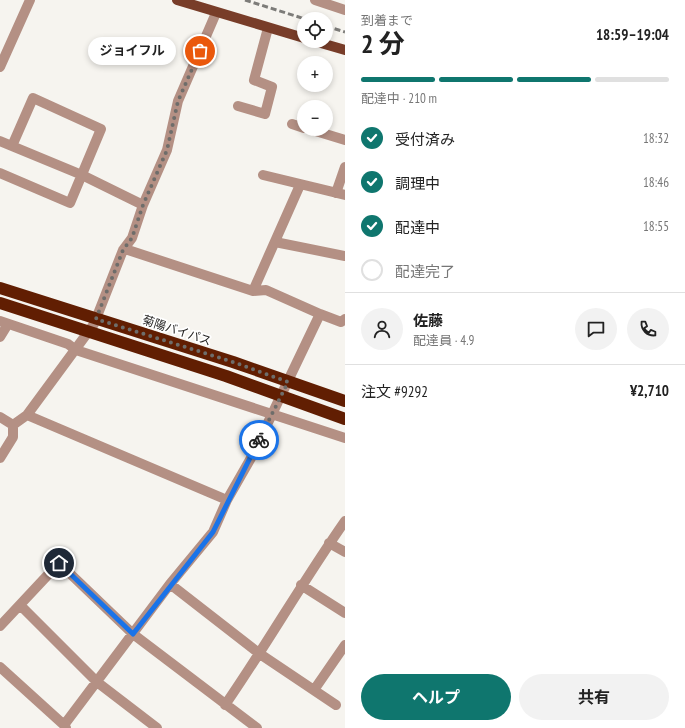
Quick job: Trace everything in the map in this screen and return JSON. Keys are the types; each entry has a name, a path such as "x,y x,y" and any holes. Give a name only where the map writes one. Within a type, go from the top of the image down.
{"highway":[{"name":"菊陽バイパス","path":"0,288 233,362 345,401"},
{"path":"0,303 226,376 345,419"}],"main road":[{"path":"176,0 297,36"},
{"path":"333,47 345,50"}],"street":[{"path":"0,67 30,0"},
{"path":"314,0 345,10"},
{"path":"13,425 27,415 76,350 96,319 123,250 132,238 143,205 167,150 178,101 216,13"},
{"path":"238,106 265,114 272,86 254,80 268,28"},
{"path":"0,173 70,204 101,129 33,98 12,146"},
{"path":"292,124 297,126"},
{"path":"332,136 345,140"},
{"path":"0,141 82,175 143,205"},
{"path":"263,175 340,194 345,166"},
{"path":"253,291 300,185"},
{"path":"275,242 345,256"},
{"path":"125,249 253,291 266,290 341,322 345,320"},
{"path":"0,667 65,726 170,584 213,532 227,500 251,458 271,413 288,382 320,314"},
{"path":"0,337 4,323 68,344 76,350 345,438"},
{"path":"27,415 227,500"},
{"path":"0,417 13,425"},
{"path":"0,458 13,436 13,425"},
{"path":"225,705 260,654 301,585 345,521"},
{"path":"329,543 345,552"},
{"path":"0,626 59,563 133,634 250,726"},
{"path":"170,584 260,654 336,705"},
{"path":"301,585 345,613"},
{"path":"20,604 97,682 157,728"},
{"path":"314,690 345,645"}],"railway":[{"path":"245,0 297,16"},
{"path":"333,28 345,32"}],"way so far":[{"path":"200,51 178,101 167,150 143,205 132,238 123,250 96,319 233,362 288,382 271,413 259,440"}],"place":[{"name":"ジョイフル","path":"200,51"}],"route":[{"path":"59,563 133,634 170,584 213,532 227,500 251,458 259,440"}]}
